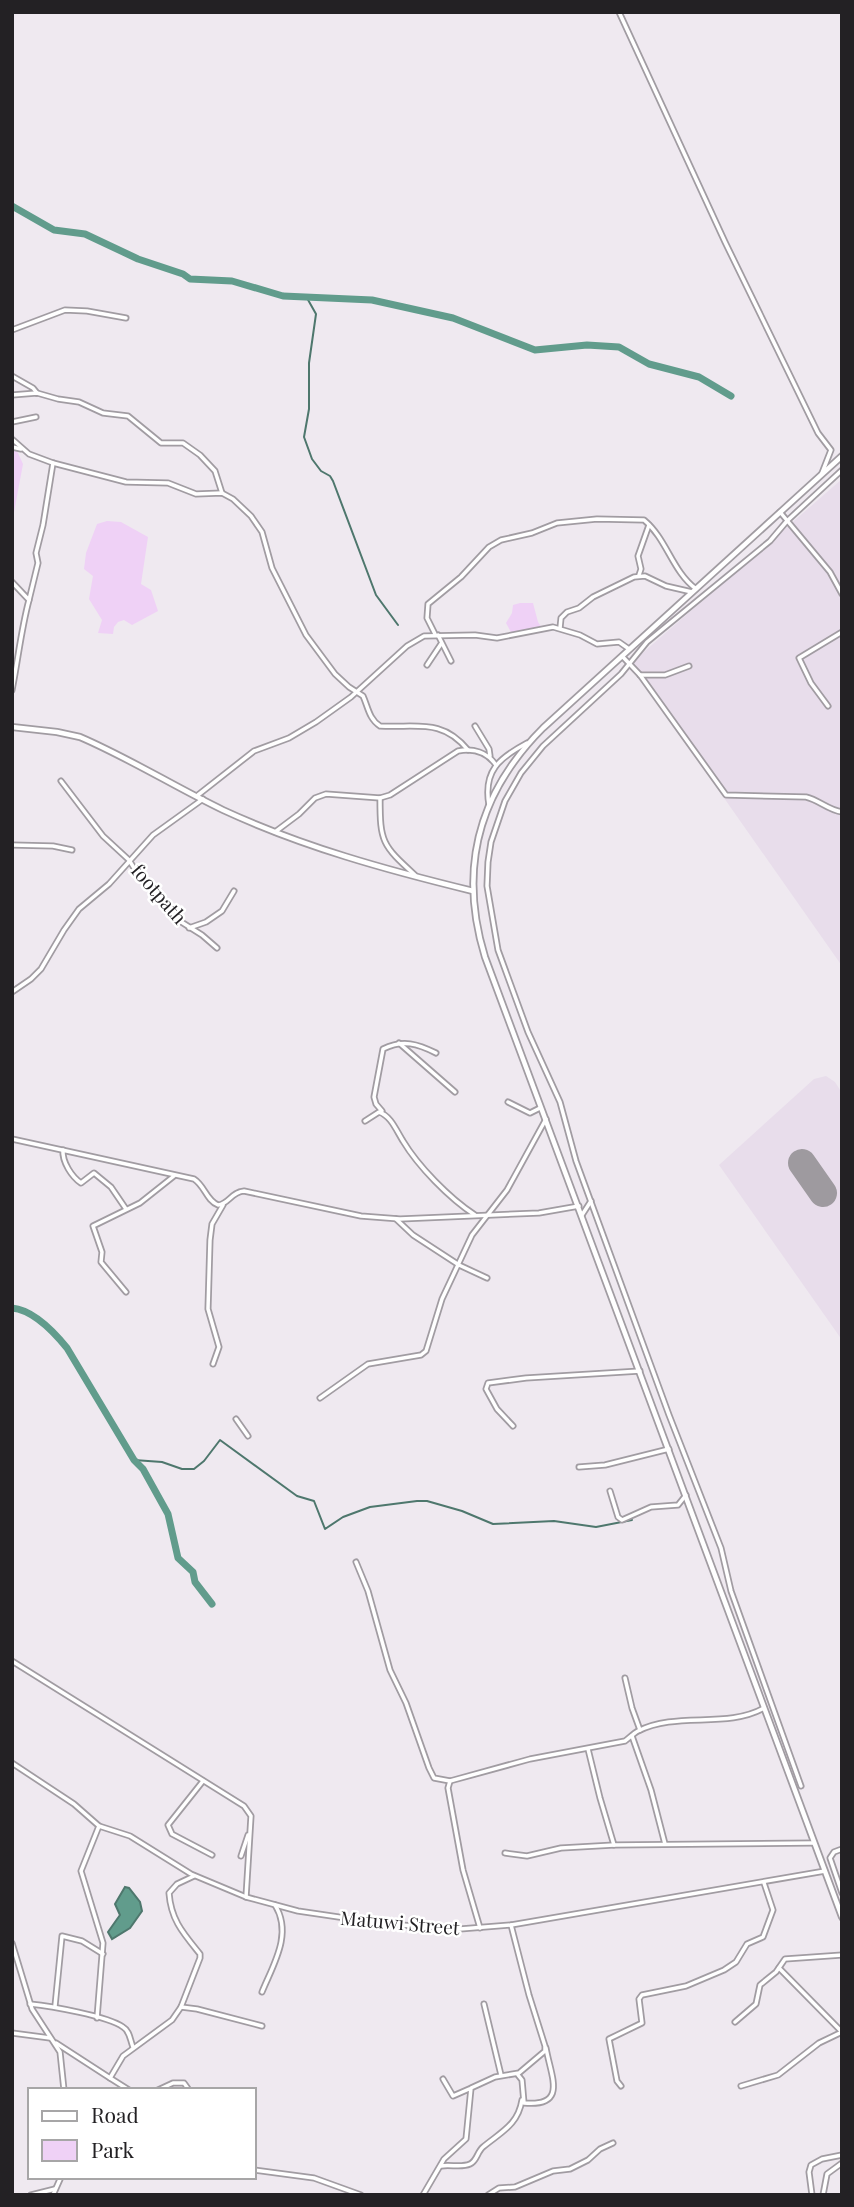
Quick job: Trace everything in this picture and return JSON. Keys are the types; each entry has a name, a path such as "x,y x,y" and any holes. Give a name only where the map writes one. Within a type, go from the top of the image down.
{"main road":[{"path":"840,458 527,743 503,775 489,805 476,847 472,891 485,957 842,1917"},
{"path":"15,727 80,737 222,809 275,832 368,864 472,891"}],"street":[{"path":"619,12 744,283 818,433 831,452 840,458"},
{"path":"12,330 65,310 126,318"},
{"path":"12,376 37,393"},
{"path":"12,395 37,393 58,400 86,404 103,413 126,415 161,443 186,444 200,455 219,479 222,493"},
{"path":"12,422 36,417"},
{"path":"12,439 23,450"},
{"path":"12,447 53,463 126,482 169,483 200,494 222,493 243,508 261,532 272,568 306,635 335,674 365,699 373,720 380,726 422,726 447,730 468,750"},
{"path":"821,475 831,452"},
{"path":"12,690 20,654 21,631 38,563 36,553 53,463"},
{"path":"801,1786 731,1591 721,1548 591,1201 566,1129 560,1102 528,1032 498,950 487,886 491,842 501,810 520,773 561,727 631,664 647,642 770,541 787,520 842,470"},
{"path":"780,512 830,572 842,594"},
{"path":"451,661 427,618 428,604 498,541 532,533 557,523 618,518 642,520 649,524 694,590"},
{"path":"560,628 561,618 566,612 579,608 593,597 639,575 641,569 638,556 649,524"},
{"path":"639,575 666,586 694,590"},
{"path":"12,582 29,600"},
{"path":"198,795 254,751 303,730 358,691 410,643 427,635 475,635 494,639 546,627 560,628 597,645 620,642 629,649"},
{"path":"828,706 811,682 799,658 842,632"},
{"path":"427,664 440,644"},
{"path":"622,656 640,675 726,795 806,797 815,799 828,809 842,812"},
{"path":"640,675 665,675 689,666"},
{"path":"12,720 15,727"},
{"path":"475,726 496,765"},
{"path":"489,805 487,785 496,765 505,756 527,743"},
{"path":"275,832 299,814 313,799 322,795 380,798 395,792 450,755 468,750 490,756"},
{"name":"footpath","path":"61,781 101,834 130,860 139,876 170,913 217,948"},
{"path":"380,798 381,835 397,858 419,878"},
{"path":"12,992 37,974 74,916 109,884 156,832 204,799"},
{"path":"12,845 52,846 72,850"},
{"name":"footpath","path":"189,929 222,911 234,891"},
{"path":"436,1053 411,1042 383,1049 374,1097 376,1104 419,1164 477,1216"},
{"path":"399,1044 455,1092"},
{"path":"508,1102 530,1113 542,1107"},
{"path":"365,1121 379,1112 383,1113"},
{"path":"320,1398 357,1369 371,1362 424,1353 442,1299 472,1235 507,1190 546,1119"},
{"path":"12,1139 198,1181 213,1203 220,1206 225,1203"},
{"path":"63,1150 66,1166 78,1182 81,1183 94,1173 111,1187 126,1209"},
{"path":"126,1292 101,1262 102,1252 93,1230 95,1224 147,1199 176,1175"},
{"path":"213,1364 219,1347 208,1308 209,1240 212,1224 233,1194 244,1191 361,1216 395,1218 539,1213 579,1206"},
{"path":"582,1216 591,1201"},
{"path":"395,1218 413,1235 459,1265 487,1278"},
{"path":"513,1426 491,1401 485,1387 488,1383 640,1371"},
{"path":"236,1419 248,1436"},
{"path":"579,1467 605,1465 669,1449"},
{"path":"610,1491 618,1517 622,1520 652,1507 679,1505 686,1494"},
{"path":"356,1562 368,1591 390,1670 407,1703 429,1768 434,1778 450,1781"},
{"path":"12,1661 244,1805 251,1816 246,1897"},
{"path":"625,1678 640,1730"},
{"path":"481,1928 461,1859 448,1788 455,1777 625,1741 640,1730 681,1722 741,1718 764,1708"},
{"path":"632,1736 648,1780 665,1844"},
{"path":"588,1748 614,1845"},
{"name":"Matuwi Street","path":"12,1763 74,1804 99,1826 130,1836 194,1876 246,1897 275,1905 319,1915 386,1924 481,1928 511,1925 825,1871"},
{"path":"203,1781 168,1825 168,1829 172,1834 212,1855"},
{"path":"97,2018 103,1954 98,1924 81,1871 99,1826"},
{"path":"241,1856 251,1830"},
{"path":"505,1853 527,1856 561,1848 614,1845 814,1843"},
{"path":"842,1850 834,1852 830,1863 842,1892"},
{"path":"110,2078 119,2061 133,2047 168,2024 181,2007 200,1954 182,1933 170,1910 169,1893 177,1884 194,1876"},
{"path":"621,2086 616,2078 609,2039 642,2023 639,1999 642,1995 686,1986 724,1970 736,1962 747,1944 763,1937 773,1910 764,1882"},
{"path":"262,1992 283,1935 281,1918 275,1905"},
{"path":"511,1925 545,2046 554,2093 540,2103 525,2104 522,2100"},
{"path":"55,2006 62,1936 82,1941 103,1954"},
{"path":"12,1943 30,2004 50,2038 127,2088"},
{"path":"735,2022 756,2004 761,1985 788,1957 842,1955"},
{"path":"740,2086 778,2075 819,2043 842,2032 779,1968"},
{"path":"30,2004 55,2006 124,2027 133,2047"},
{"path":"484,2004 500,2075"},
{"path":"181,2007 197,2008 261,2026"},
{"path":"12,2033 50,2038"},
{"path":"55,2043 62,2060 64,2088"},
{"path":"443,2079 453,2095 500,2075 516,2074 543,2054 545,2046"},
{"path":"439,2166 466,2166 518,2117 522,2100 522,2080 516,2074"},
{"path":"163,2088 184,2083 188,2088"},
{"path":"424,2195 439,2166 466,2139 471,2088"},
{"path":"488,2195 553,2171 570,2169 613,2143"},
{"path":"812,2195 809,2172 811,2165 822,2159 842,2155"},
{"path":"823,2195 827,2174 842,2163"},
{"path":"256,2170 314,2178 361,2195"},
{"path":"54,2195 60,2179"},
{"path":"31,2195 55,2189"}],"shaded area":[{"path":"842,479 842,966 630,664"},
{"path":"826,1076 835,1082 842,1093 842,1340 719,1165 814,1079"},
{"path":"125,1887 129,1888 140,1902 142,1911 130,1928 112,1939 108,1932 120,1915 115,1904"}],"green space":[{"path":"12,440 23,464 12,523"},
{"path":"107,521 121,522 148,537 141,584 151,590 158,611 132,625 124,620 118,622 113,634 98,633 102,620 89,599 93,576 84,569 86,553 97,524"},
{"path":"533,603 542,628 512,634 506,623 513,605"}],"waterway":[{"path":"12,206 54,230 85,234 138,259 183,274 190,279 232,281 283,296 372,300 453,318 535,350 587,345 619,347 649,364 699,377 731,396"},
{"path":"307,298 316,314 309,363 309,409 304,437 312,459 333,481 376,595 398,625"},
{"path":"12,1308 36,1317 67,1348 168,1514 178,1558 193,1572 195,1582 212,1604"},
{"path":"134,1460 162,1462 182,1469 194,1469 204,1461 220,1440 297,1496 314,1501 325,1529 343,1517 370,1507 417,1501 427,1501 462,1511 493,1524 554,1521 596,1527 632,1520"}],"runway":[{"path":"802,1163 823,1193"}]}
